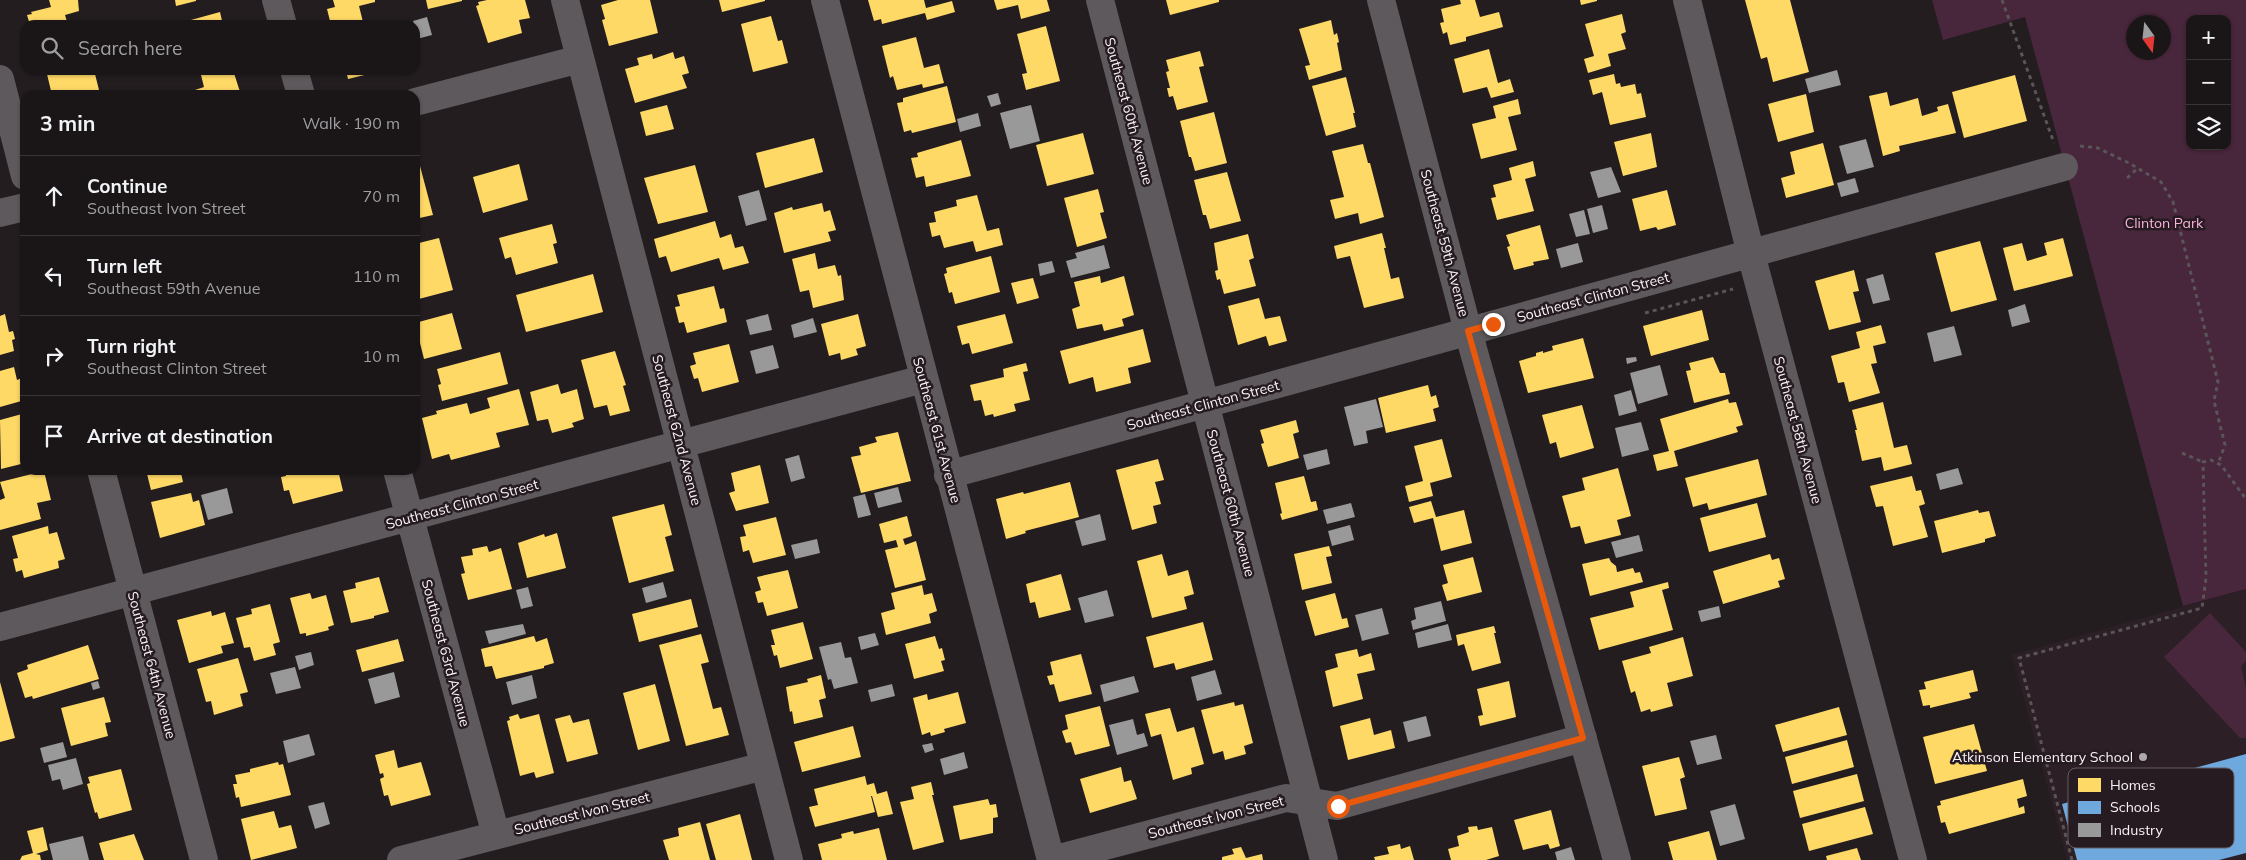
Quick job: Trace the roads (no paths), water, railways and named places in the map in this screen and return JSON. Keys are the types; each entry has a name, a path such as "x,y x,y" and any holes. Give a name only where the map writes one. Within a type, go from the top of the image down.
{"street":[{"path":"276,0 282,20"},
{"name":"Southeast 62nd Avenue","path":"565,0 789,860"},
{"name":"Southeast 61st Avenue","path":"825,0 948,475 1051,860"},
{"name":"Southeast 60th Avenue","path":"1100,0 1324,860"},
{"name":"Southeast 59th Avenue","path":"1381,0 1468,331 1617,860"},
{"name":"Southeast 58th Avenue","path":"1686,0 1751,254 1914,860"},
{"path":"420,101 580,59"},
{"path":"295,75 300,90"},
{"path":"0,79 20,157"},
{"name":"Southeast Clinton Street","path":"948,475 1448,339 1468,331 1751,254 2065,153"},
{"path":"0,213 20,208"},
{"name":"Southeast Clinton Street","path":"0,627 923,379"},
{"name":"Southeast 64th Avenue","path":"102,475 204,860"},
{"name":"Southeast 63rd Avenue","path":"398,475 496,835"},
{"name":"Southeast Ivon Street","path":"1051,860 1286,798 1338,806 1583,738"},
{"name":"Southeast Ivon Street","path":"401,860 764,766"}],"place":[{"name":"Atkinson Elementary School","path":"2143,757"}],"park label":[{"name":"Clinton Park","path":"2164,223"}]}
